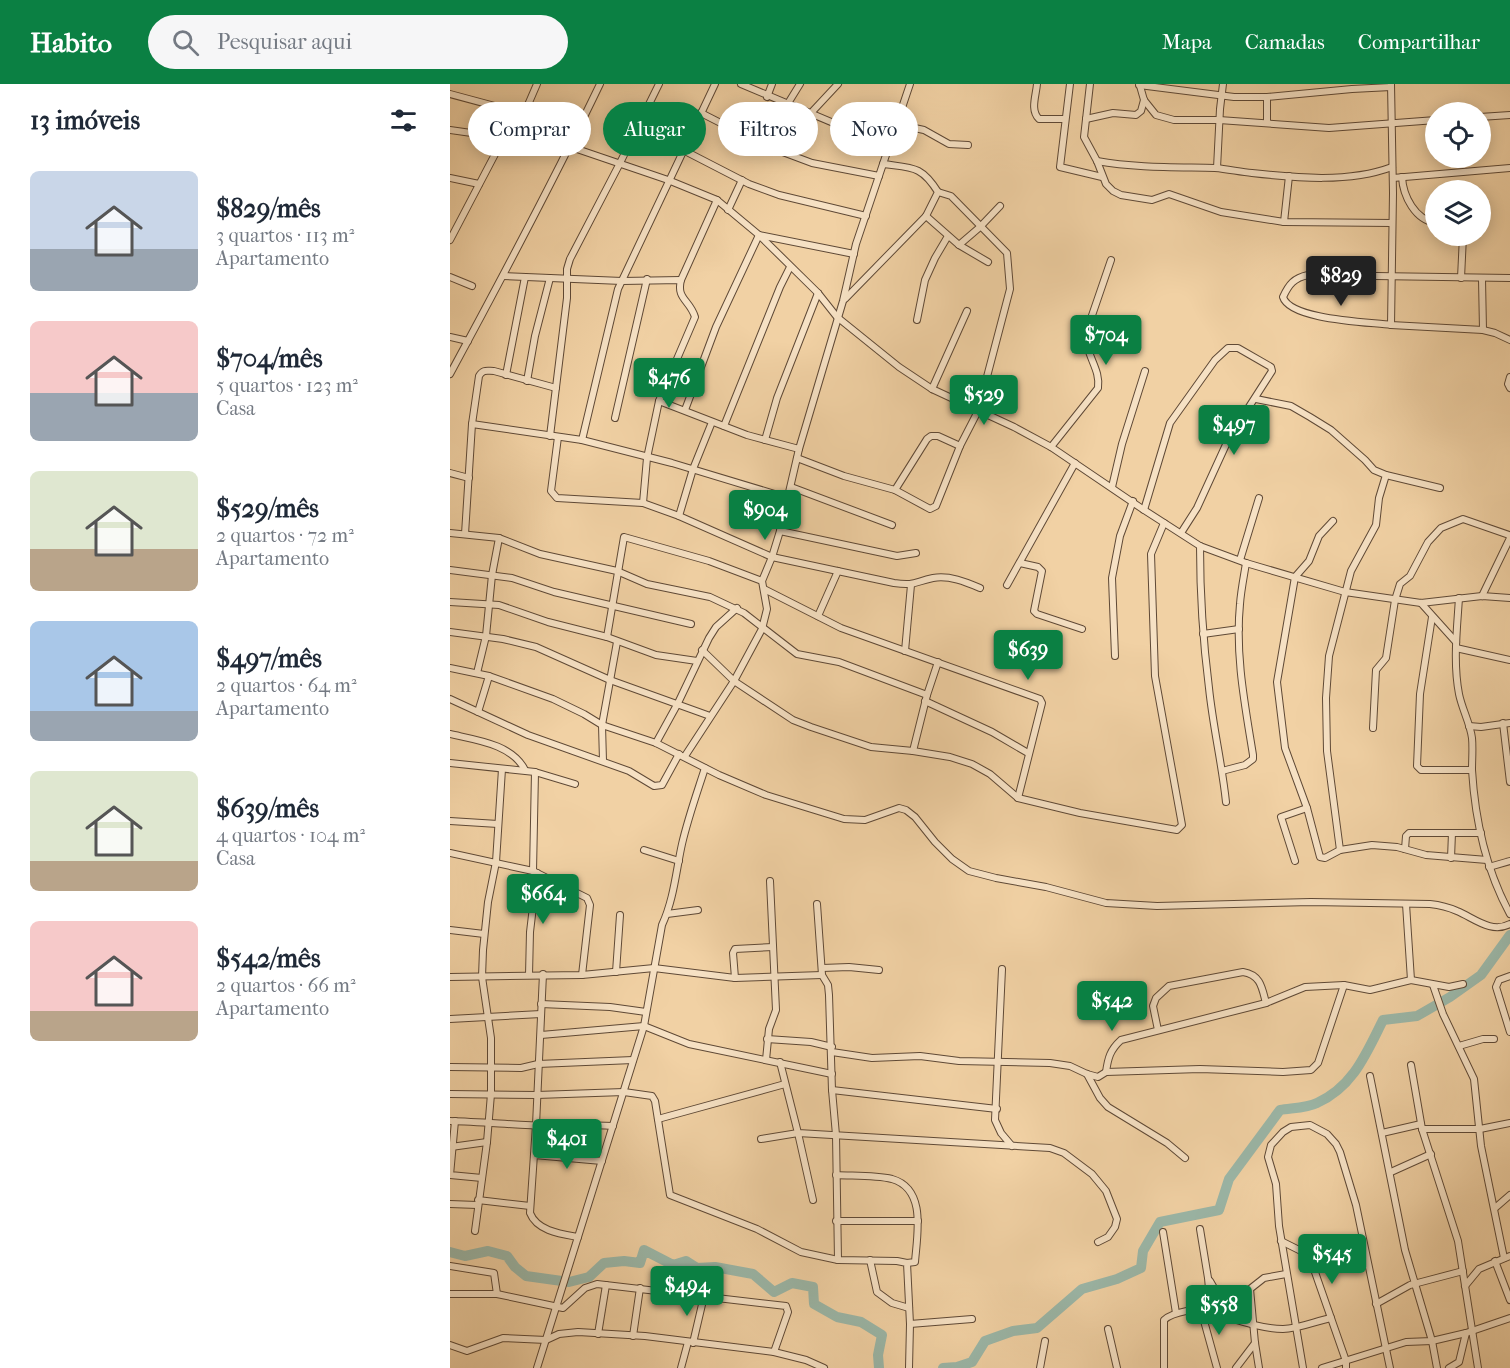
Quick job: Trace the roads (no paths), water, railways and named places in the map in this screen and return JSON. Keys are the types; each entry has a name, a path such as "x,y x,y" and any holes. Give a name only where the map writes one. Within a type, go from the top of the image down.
{"street":[{"path":"529,102 537,84"},
{"path":"591,104 600,84"},
{"path":"550,436 564,328 570,258 659,84"},
{"path":"706,103 715,84"},
{"path":"741,84 780,102"},
{"path":"767,96 772,84"},
{"path":"789,102 800,84"},
{"path":"818,105 838,84"},
{"path":"904,102 910,84"},
{"path":"1037,84 1034,106 1036,117 1065,119"},
{"path":"1070,84 1060,167 1102,177"},
{"path":"1090,84 1084,137 1097,160 1102,177 1113,191 1120,195 1152,200 1169,194 1221,212 1284,222 1392,223"},
{"path":"1217,168 1223,84"},
{"path":"1391,325 1393,123 1391,86 1267,97 1234,97 1139,85 1144,100 1156,115 1164,118 1329,128 1393,123 1425,121"},
{"path":"450,94 480,102"},
{"path":"1267,97 1267,123"},
{"path":"1086,118 1113,113 1136,115 1141,111 1144,100"},
{"path":"1491,116 1510,115"},
{"path":"706,116 764,145 803,160 827,167 879,176"},
{"path":"918,129 949,144 968,145"},
{"path":"450,130 468,133"},
{"path":"591,154 668,180 717,200 759,235 818,293 837,317 899,367 932,389 1014,426 1051,447 1200,546 1243,562 1345,592 1421,603 1482,596 1510,598"},
{"path":"450,240 494,156"},
{"path":"450,374 565,156"},
{"path":"582,440 614,300 680,156"},
{"path":"695,156 742,180 779,195 866,216"},
{"path":"450,699 528,735 629,771 654,786 659,787 664,782 734,681 762,629 767,609 763,585 780,531 799,449 843,301 854,254 885,156"},
{"path":"1097,160 1119,165 1217,168 1290,176 1349,177 1368,175 1392,167"},
{"path":"797,458 844,476 895,490 932,509 936,506 960,446 978,411 1010,289 1007,253 951,196 938,192 929,179 916,169 883,164"},
{"path":"1392,178 1510,168"},
{"path":"1284,222 1290,176"},
{"path":"1402,177 1409,201 1425,220"},
{"path":"450,178 479,184"},
{"path":"728,210 742,180"},
{"path":"843,301 926,216 938,192"},
{"path":"643,502 646,458 659,401 695,317 678,289 717,200"},
{"path":"960,245 1000,206"},
{"path":"926,216 960,245 988,262"},
{"path":"450,221 459,222"},
{"path":"759,235 854,254"},
{"path":"685,410 716,327 759,235"},
{"path":"917,320 925,280 948,236"},
{"path":"1461,278 1463,246"},
{"path":"1051,447 1098,388 1099,381 1085,341 1111,260"},
{"path":"724,426 790,267"},
{"path":"1510,278 1308,275 1291,282 1283,297 1287,304 1313,316 1391,325 1483,330 1510,340"},
{"path":"450,276 472,286"},
{"path":"503,276 681,280"},
{"path":"506,375 525,277"},
{"path":"527,381 535,336 550,278"},
{"path":"615,418 646,279"},
{"path":"1482,279 1483,330"},
{"path":"765,440 777,398 818,293"},
{"path":"932,389 967,311"},
{"path":"450,337 468,341"},
{"path":"1144,510 1170,423 1224,350 1232,347 1238,348 1272,368 1256,399 1229,438 1197,508 1181,533"},
{"path":"465,534 472,424 478,376 485,370 556,388"},
{"path":"1112,487 1122,444 1145,371"},
{"path":"1510,377 1508,384 1510,388"},
{"path":"1256,399 1284,404 1310,417 1330,430 1374,470 1440,488"},
{"path":"659,401 712,422 799,449"},
{"path":"679,516 693,470 712,422"},
{"path":"472,424 582,440 788,498"},
{"path":"895,490 931,436 938,436 960,446"},
{"path":"558,437 551,491 557,498 643,502 772,557 910,585 934,578 946,578 963,580 980,588"},
{"path":"1007,585 1075,463"},
{"path":"450,473 469,478"},
{"path":"1340,850 1327,751 1326,698 1329,656 1351,571 1376,525 1379,498 1386,475"},
{"path":"790,487 892,525"},
{"path":"1222,771 1245,765 1253,755 1241,685 1239,628 1243,562 1259,498"},
{"path":"1115,656 1112,578 1120,536 1133,501"},
{"path":"1373,728 1376,670 1386,658 1395,600 1400,584 1410,576 1435,533 1449,523 1463,519 1509,535 1510,538 1482,596"},
{"path":"1333,521 1319,536 1309,561 1295,577 1277,682 1286,748 1307,808 1320,857 1325,858 1340,850 1372,845 1488,864 1510,861"},
{"path":"702,650 734,681 793,720 871,747 950,757 972,764 990,774 1018,798 1080,813 1177,830 1180,828 1178,803 1155,676 1151,554 1164,523"},
{"path":"780,531 897,556 916,553"},
{"path":"450,533 499,538 540,554 617,571 647,584 710,597 737,608 797,654 839,662 913,690 1028,753"},
{"path":"607,637 624,537 709,561 763,585 841,628 1040,699 1042,703 1018,798"},
{"path":"477,674 486,636 492,575 499,538"},
{"path":"1200,546 1203,634 1226,802"},
{"path":"1020,563 1038,567 1042,571 1034,611 1082,629"},
{"path":"450,570 512,578 554,592 691,624"},
{"path":"819,616 838,571"},
{"path":"905,651 910,585"},
{"path":"1459,598 1456,645 1458,691 1472,737 1472,770 1488,864 1510,914"},
{"path":"450,602 499,605 548,622 607,637 667,658 697,661"},
{"path":"1421,603 1456,645 1510,660"},
{"path":"656,743 678,704 702,650 717,627 737,608"},
{"path":"1432,617 1420,694 1417,766 1421,770 1472,770"},
{"path":"1203,634 1239,628"},
{"path":"450,632 486,636 536,647 610,680 710,716"},
{"path":"603,761 602,725 617,642"},
{"path":"913,751 926,698 938,662"},
{"path":"450,668 489,676 553,699 602,725 682,754 705,768 766,795 844,819 865,820 899,808 906,810 915,817 934,842 969,871 1046,887 1106,903 1157,906 1311,902 1445,906 1480,924 1497,928 1510,924"},
{"path":"478,712 489,676"},
{"path":"913,690 931,682"},
{"path":"1469,726 1481,727 1506,723 1510,782"},
{"path":"1472,737 1481,727"},
{"path":"450,734 501,747 517,758 525,770"},
{"path":"450,763 525,770 574,784"},
{"path":"537,1368 644,1026 662,925 667,914 692,807 705,768"},
{"path":"475,1231 491,1094 489,1016 482,977 484,934 496,862 502,769"},
{"path":"529,975 535,872 536,772"},
{"path":"1295,861 1281,817 1307,808"},
{"path":"450,821 498,824"},
{"path":"1405,849 1406,836 1409,833 1481,832"},
{"path":"1451,858 1452,833"},
{"path":"644,850 679,861"},
{"path":"450,853 535,872 589,900 582,975"},
{"path":"766,1060 770,1024 775,1015 770,881"},
{"path":"817,904 822,975 828,985 832,1049 838,1260"},
{"path":"1406,904 1411,980"},
{"path":"667,914 698,910"},
{"path":"616,972 620,915"},
{"path":"450,930 484,934"},
{"path":"735,978 733,953 735,949 773,947"},
{"path":"822,968 849,967 879,970"},
{"path":"450,977 582,975 654,968 735,978 822,975"},
{"path":"1002,969 995,1120 1012,1146"},
{"path":"1158,1030 1153,1006 1156,998 1169,986 1244,972 1252,974 1260,982 1266,1003"},
{"path":"543,974 537,1125 530,1214 535,1222 554,1233 578,1237"},
{"path":"1510,976 1499,980 1496,987 1510,1032"},
{"path":"1106,1072 1108,1055 1120,1040 1266,1003 1305,987 1344,985 1370,990 1411,980 1433,985 1463,984"},
{"path":"767,1040 811,1042 872,1058 910,1055 959,1062 1050,1063 1070,1066 1098,1077 1106,1072 1200,1069 1282,1072 1311,1070 1318,1063 1344,985"},
{"path":"1433,985 1443,1014 1474,1079 1486,1173 1507,1257 1479,1269 1465,1286"},
{"path":"541,1004 610,1007 646,1012"},
{"path":"450,1019 541,1014"},
{"path":"541,1035 644,1026 689,1044 832,1074"},
{"path":"1459,1046 1483,1039 1494,1039"},
{"path":"450,1067 521,1068 633,1060"},
{"path":"780,1062 813,1200"},
{"path":"1411,1065 1421,1126 1458,1241 1469,1332 1478,1368"},
{"path":"1087,1074 1100,1098 1108,1107 1167,1143 1185,1158"},
{"path":"1370,1076 1405,1250 1432,1341 1437,1368"},
{"path":"658,1119 785,1084"},
{"path":"832,1090 997,1109"},
{"path":"450,1094 537,1095 624,1092 652,1096 658,1119 668,1192 671,1196 757,1229 801,1252 838,1260 915,1262 917,1209 911,1193 902,1183 891,1179 836,1175"},
{"path":"482,1178 450,1175 452,1121 613,1126"},
{"path":"1382,1133 1421,1126 1480,1129 1510,1123"},
{"path":"1303,1368 1281,1241 1276,1184 1268,1157 1271,1145 1283,1132 1291,1127 1310,1125 1316,1126 1327,1134 1340,1152 1356,1205 1390,1368"},
{"path":"761,1139 798,1133 1058,1149 1100,1181 1106,1191 1117,1219 1108,1237 1098,1242"},
{"path":"451,1147 487,1142"},
{"path":"1391,1172 1431,1154"},
{"path":"534,1155 602,1161"},
{"path":"1495,1208 1510,1195"},
{"path":"450,1204 530,1206"},
{"path":"836,1221 918,1221"},
{"path":"1200,1229 1211,1310"},
{"path":"1163,1233 1176,1313"},
{"path":"1281,1241 1309,1256 1346,1365"},
{"path":"870,1260 876,1290 892,1303 909,1308"},
{"path":"1495,1261 1510,1300"},
{"path":"907,1263 910,1324 909,1368"},
{"path":"450,1266 494,1273 497,1294"},
{"path":"1376,1304 1407,1286 1463,1271"},
{"path":"1259,1368 1250,1289 1264,1278 1287,1274"},
{"path":"1208,1278 1233,1319"},
{"path":"598,1334 606,1285"},
{"path":"450,1294 497,1294 564,1307 590,1286 606,1285 786,1306 788,1312 774,1352"},
{"path":"633,1336 640,1288"},
{"path":"681,1368 704,1296"},
{"path":"1201,1310 1216,1368"},
{"path":"1164,1368 1164,1320 1176,1313 1211,1310 1233,1319 1274,1329 1297,1329 1306,1323 1331,1318"},
{"path":"1322,1368 1346,1365 1385,1348 1406,1342 1432,1341 1469,1332 1510,1318"},
{"path":"910,1324 972,1319"},
{"path":"1107,1329 1117,1368"},
{"path":"450,1345 467,1351 503,1338 546,1340 559,1334 578,1332 774,1352 806,1360 824,1368"},
{"path":"1449,1368 1459,1362 1469,1332"},
{"path":"1040,1368 1045,1341"},
{"path":"1236,1368 1255,1343"},
{"path":"804,1368 806,1360"}],"waterway":[{"path":"943,1368 957,1367 972,1362 985,1341 1013,1331 1037,1328 1082,1289 1117,1279 1141,1268 1143,1251 1160,1222 1219,1210 1229,1179 1280,1110 1309,1106 1340,1088 1357,1068 1383,1020 1417,1016 1450,997 1481,975 1510,935"},
{"path":"450,1252 465,1256 488,1251 507,1256 526,1276 569,1282 589,1277 604,1263 624,1261 640,1263 644,1250 673,1265 686,1261 697,1268 715,1267 753,1274 774,1292 792,1283 813,1287 814,1304 837,1317 861,1322 882,1335 878,1355 879,1368"}]}
